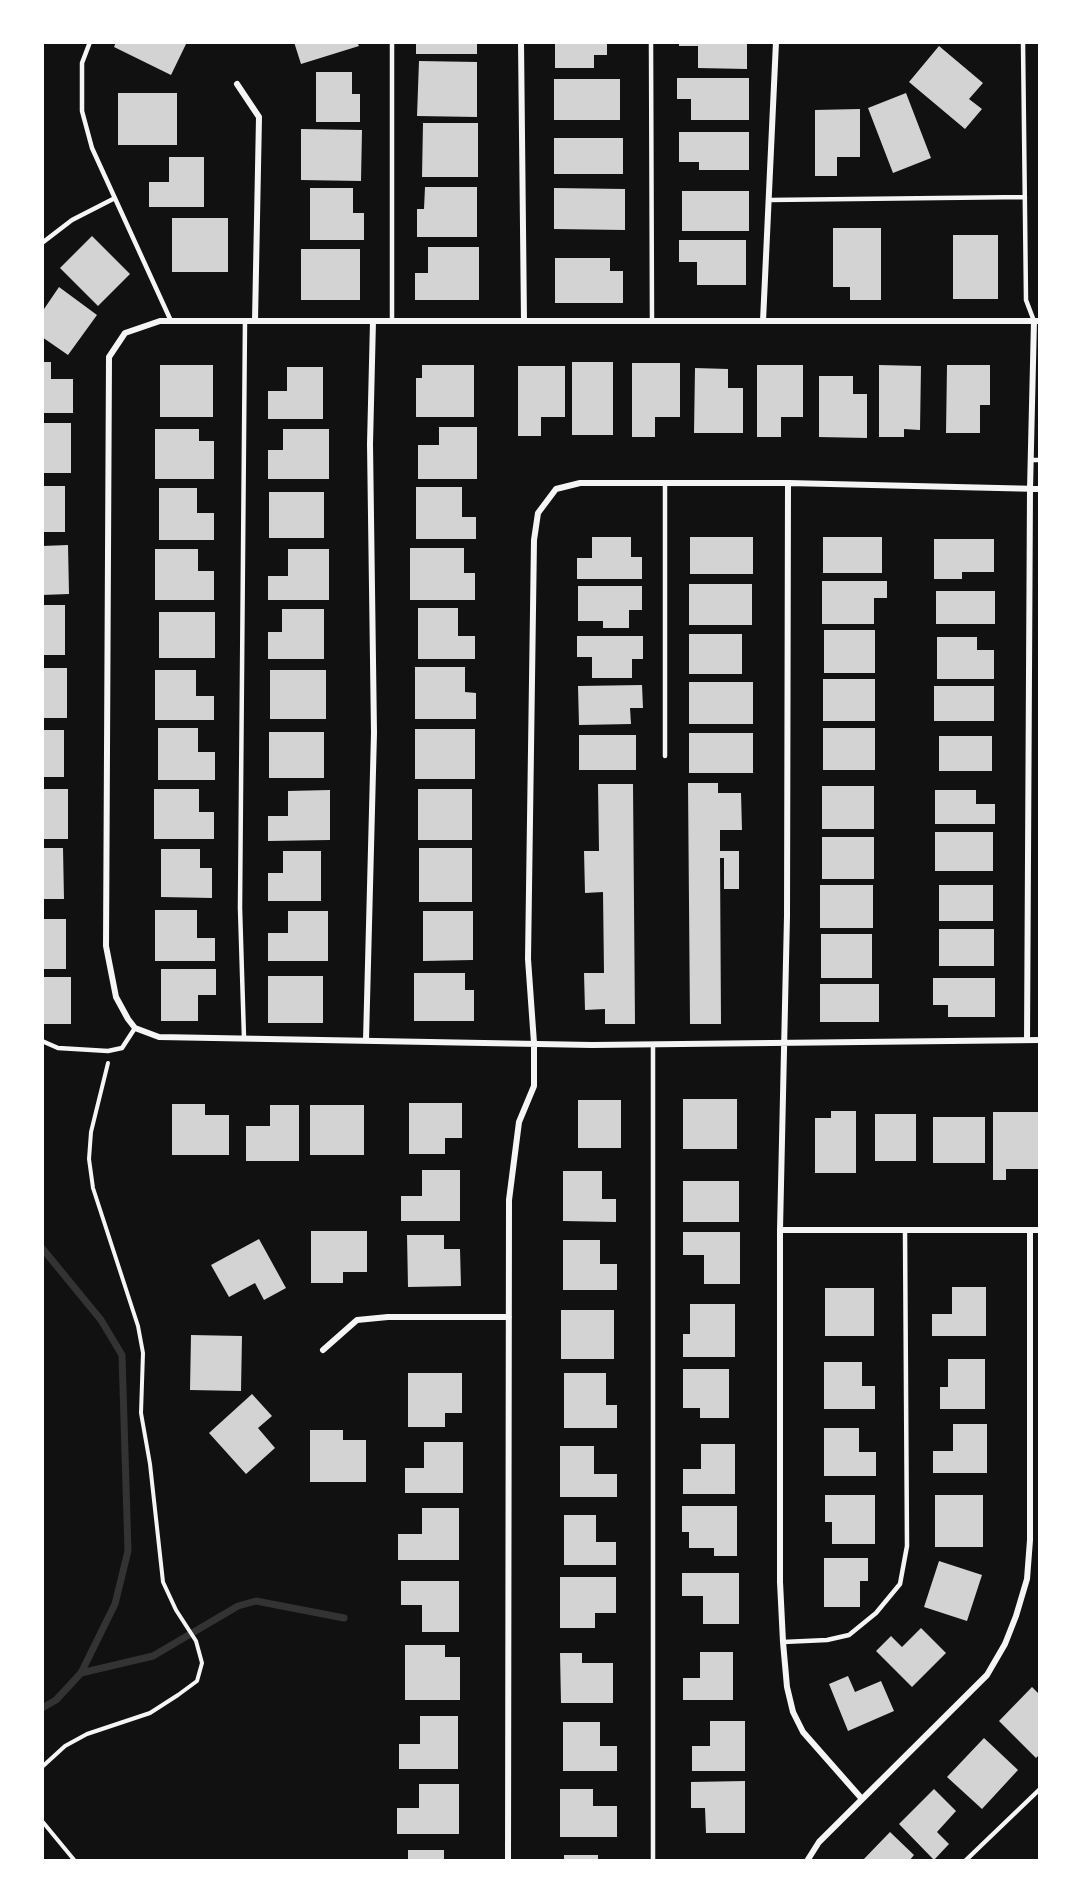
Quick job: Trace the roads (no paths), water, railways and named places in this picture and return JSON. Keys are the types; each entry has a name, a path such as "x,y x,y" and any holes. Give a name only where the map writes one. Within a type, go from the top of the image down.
{"street":[{"path":"520,42 524,321"},
{"path":"763,321 776,42"},
{"path":"237,84 259,117 255,321"},
{"path":"1027,1040 1030,489 1037,321 160,321 125,333 109,357 106,946 116,997 135,1028 159,1037 653,1045 1040,1040"},
{"path":"366,1040 374,733 370,444 373,321"},
{"path":"508,1861 509,1200 519,1122 534,1086 534,1043 528,959 534,540 538,513 556,489 580,483 788,483 1040,489"},
{"path":"788,483 787,916 780,1230 780,1582 783,1642 787,1687 793,1712 803,1732 862,1799"},
{"path":"780,1230 1040,1230"},
{"path":"807,1861 819,1842 987,1676 1005,1644 1024,1588 1030,1540 1030,1230"},
{"path":"323,1350 357,1320 388,1317 509,1317"}],"lane":[{"path":"90,42 82,63 82,111 92,148 171,321"},
{"path":"392,42 392,321"},
{"path":"651,42 652,321"},
{"path":"1023,42 1026,300 1037,321"},
{"path":"769,200 1025,197"},
{"path":"42,243 72,220 115,198"},
{"path":"244,1038 240,908 245,321"},
{"path":"1031,460 1040,460"},
{"path":"665,483 665,756"},
{"path":"42,1041 58,1048 112,1050 122,1048 135,1028"},
{"path":"653,1045 653,1861"},
{"path":"783,1642 826,1640 849,1635 876,1613 900,1584 906,1546 905,1230"},
{"path":"965,1861 1040,1789"}],"waterway":[{"path":"42,1248 101,1320 122,1355 128,1551 115,1604 81,1673 56,1700 42,1708"},
{"path":"81,1673 153,1656 238,1606 256,1601 344,1618"}]}
